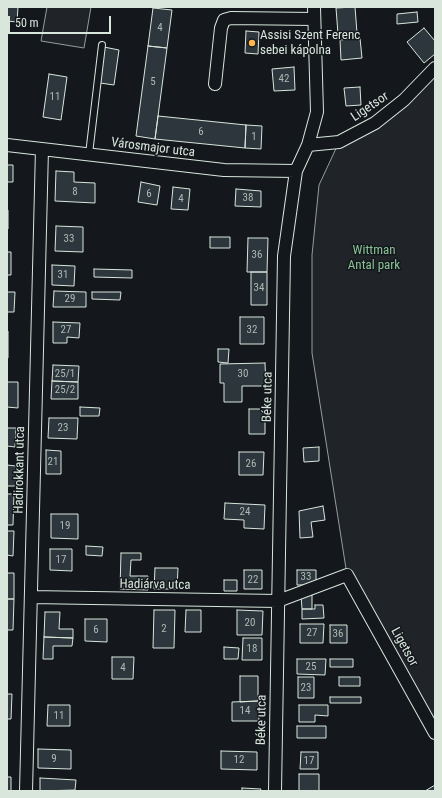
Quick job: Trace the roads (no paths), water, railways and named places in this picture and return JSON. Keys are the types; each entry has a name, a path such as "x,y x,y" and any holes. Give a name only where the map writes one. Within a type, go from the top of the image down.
{"street":[{"path":"215,84 221,28 224,20 231,18 314,13"},
{"name":"Béke utca","path":"275,791 284,256 296,171 308,145 317,112 314,13"},
{"name":"Ligetsor","path":"308,145 339,142 375,123 404,100 435,68"},
{"name":"Városmajor utca","path":"7,145 224,170 296,171"},
{"name":"Hadirokkant utca","path":"26,791 42,149"},
{"name":"Ligetsor","path":"278,601 347,575 435,733"},
{"name":"Hadiárva utca","path":"31,597 278,601"}],"lane":[{"path":"89,154 102,45"}],"place":[{"name":"Assisi Szent Ferenc sebei kápolna","path":"252,43"}],"park label":[{"name":"Wittman Antal park","path":"374,258"}]}
